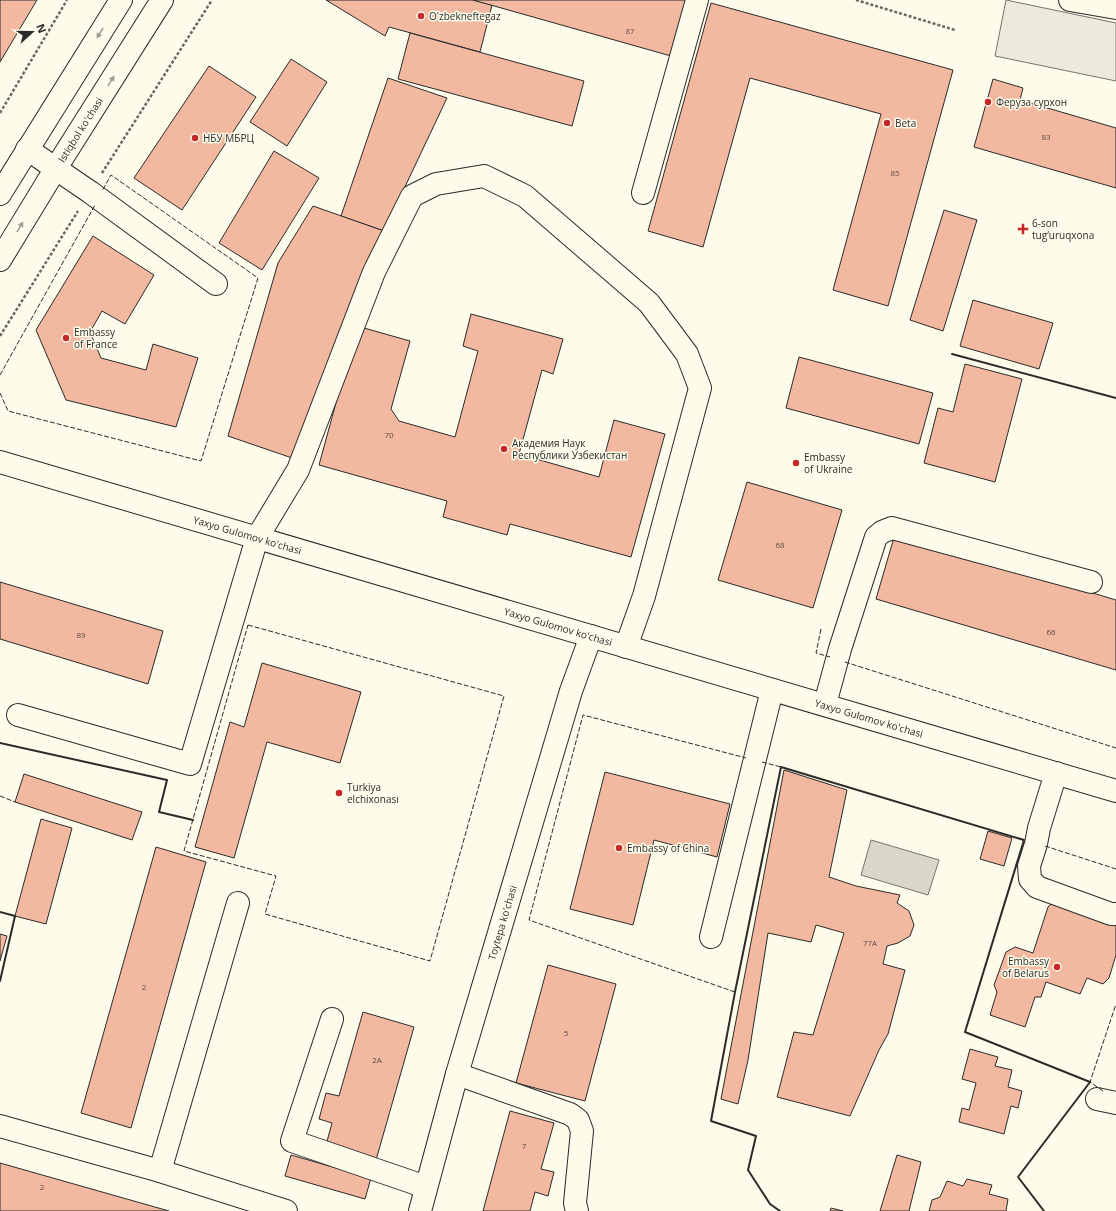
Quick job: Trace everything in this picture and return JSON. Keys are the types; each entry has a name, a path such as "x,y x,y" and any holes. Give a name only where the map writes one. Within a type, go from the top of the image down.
{"street":[{"path":"0,194 121,0"},
{"name":"Istiqbol ko'chasi","path":"0,260 162,0"},
{"path":"643,193 696,0"},
{"path":"1070,0 1116,8"},
{"path":"27,149 90,192 216,284"},
{"path":"18,715 190,764 257,538 298,470 374,272 412,196 436,184 484,176 525,196 649,303 687,354 700,388 644,596 626,647"},
{"name":"Yaxyo Gulomov ko'chasi","path":"0,462 1116,791"},
{"path":"824,704 876,537 882,532 892,528 1091,582"},
{"name":"Toytepa ko'chasi","path":"420,1211 457,1074 572,691 591,636"},
{"path":"712,937 772,690"},
{"path":"1056,774 1029,866 1030,879 1037,887 1111,914 1116,914"},
{"path":"160,1171 238,903"},
{"path":"332,1019 292,1141 426,1187"},
{"path":"457,1074 570,1114 578,1120 582,1131 575,1203 577,1211"},
{"path":"0,1126 160,1171 286,1211"}],"path":[{"path":"0,113 67,0"},
{"path":"0,336 212,0"},
{"path":"856,0 955,30"}],"shaded area":[{"path":"1006,0 1116,23 1116,81 995,56"},
{"path":"871,840 939,860 928,895 861,875"}],"building":[{"path":"0,0 37,0 0,62"},
{"name":"O'zbekneftegaz","path":"326,0 473,0 492,5 480,52 389,27 385,36"},
{"path":"473,0 687,0 671,56"},
{"path":"711,3 953,70 888,306 833,290 881,114 750,78 703,247 648,231"},
{"path":"410,33 584,81 572,126 398,79"},
{"path":"291,59 327,82 287,146 250,122"},
{"name":"НБУ МБРЦ","path":"209,66 256,97 182,210 134,178"},
{"path":"388,78 447,98 384,231 341,216"},
{"path":"993,79 1023,88 1020,100 1116,128 1116,188 974,147"},
{"path":"274,151 319,178 262,270 219,243"},
{"path":"313,206 384,231 295,459 228,436 278,263"},
{"path":"944,210 977,220 943,331 910,320"},
{"name":"Embassy of France","path":"93,236 154,275 125,324 102,311 90,332 101,358 146,370 153,344 198,358 176,427 66,400 36,330"},
{"path":"973,300 1053,323 1039,369 960,346"},
{"path":"471,314 563,339 553,374 542,370 519,454 599,477 614,420 665,434 631,557 510,524 507,535 443,517 447,501 319,465 357,326 410,341 391,409 399,421 455,437 478,351 463,346"},
{"path":"799,357 933,393 919,444 786,408"},
{"path":"965,364 1022,379 995,482 924,463 938,408 953,412"},
{"path":"747,482 842,510 813,608 718,580"},
{"path":"895,534 1116,600 1116,670 876,599"},
{"path":"0,582 163,631 148,684 0,639"},
{"path":"262,663 361,692 340,763 267,742 234,858 195,847 230,722 244,727"},
{"path":"784,770 847,790 829,877 856,886 900,895 897,903 909,911 914,925 910,936 898,943 887,946 883,964 905,970 888,1034 879,1050 850,1116 777,1097 794,1032 813,1035 844,933 816,925 811,942 768,933 748,1060 738,1104 721,1099"},
{"name":"Embassy of China","path":"605,772 730,804 717,857 654,840 633,925 570,909"},
{"path":"24,774 142,812 132,840 15,802"},
{"path":"41,819 72,828 46,924 15,916"},
{"path":"988,831 1012,838 1004,866 980,859"},
{"path":"156,847 206,862 131,1128 81,1113"},
{"name":"Embassy of Belarus","path":"1054,901 1116,923 1116,955 1109,978 1103,984 1087,978 1080,994 1046,982 1041,997 1035,997 1025,1027 990,1015 997,992 994,985 1006,952 1015,947 1033,953 1048,907"},
{"path":"0,934 7,936 0,961"},
{"path":"548,965 616,984 585,1101 516,1083"},
{"path":"363,1012 414,1027 376,1160 326,1145 332,1123 319,1119 326,1093 339,1096"},
{"path":"970,1049 998,1057 995,1066 1012,1070 1008,1087 1022,1091 1018,1108 1011,1106 1004,1134 959,1122 962,1108 969,1110 976,1083 962,1079"},
{"path":"510,1111 554,1123 541,1169 554,1172 548,1196 535,1192 530,1211 483,1211"},
{"path":"291,1155 371,1178 365,1199 285,1176"},
{"path":"897,1155 921,1162 909,1211 880,1211"},
{"path":"0,1163 169,1211 0,1211"},
{"path":"967,1179 992,1185 989,1194 1008,1199 1006,1211 929,1211 932,1200 940,1197 947,1181 963,1186"},
{"path":"831,1208 843,1211 830,1211"}],"fence":[{"path":"0,393 8,411 201,461 258,278 111,175 102,191"},
{"path":"0,375 95,205"},
{"path":"248,625 504,696 430,961 265,914 276,876 184,851 248,625"},
{"path":"821,629 816,653 830,657"},
{"path":"845,662 1116,748"},
{"path":"735,992 529,920 583,715 746,758"},
{"path":"762,762 781,767"},
{"path":"0,796 15,802"},
{"path":"1045,846 1116,869"},
{"path":"1103,1091 1090,1082 1116,1004"}],"wall":[{"path":"952,354 1116,398"},
{"path":"0,743 167,780 159,812 193,820"},
{"path":"780,1211 770,1204 748,1170 756,1136 711,1121 735,992 781,767 1024,840 965,1032 1090,1082 1018,1177 1044,1211"},
{"path":"0,912 15,916 0,981"}],"place":[{"name":"O'zbekneftegaz","path":"421,16"},
{"name":"Феруза сурхон","path":"988,102"},
{"name":"Beta","path":"887,123"},
{"name":"НБУ МБРЦ","path":"195,138"},
{"name":"6-son tug‘uruqxona","path":"1023,229"},
{"name":"Embassy of France","path":"66,338"},
{"name":"Академия Наук Республики Узбекистан","path":"504,449"},
{"name":"Embassy of Ukraine","path":"796,463"},
{"name":"Turkiya elchixonası","path":"339,793"},
{"name":"Embassy of China","path":"619,848"},
{"name":"Embassy of Belarus","path":"1057,967"}]}
